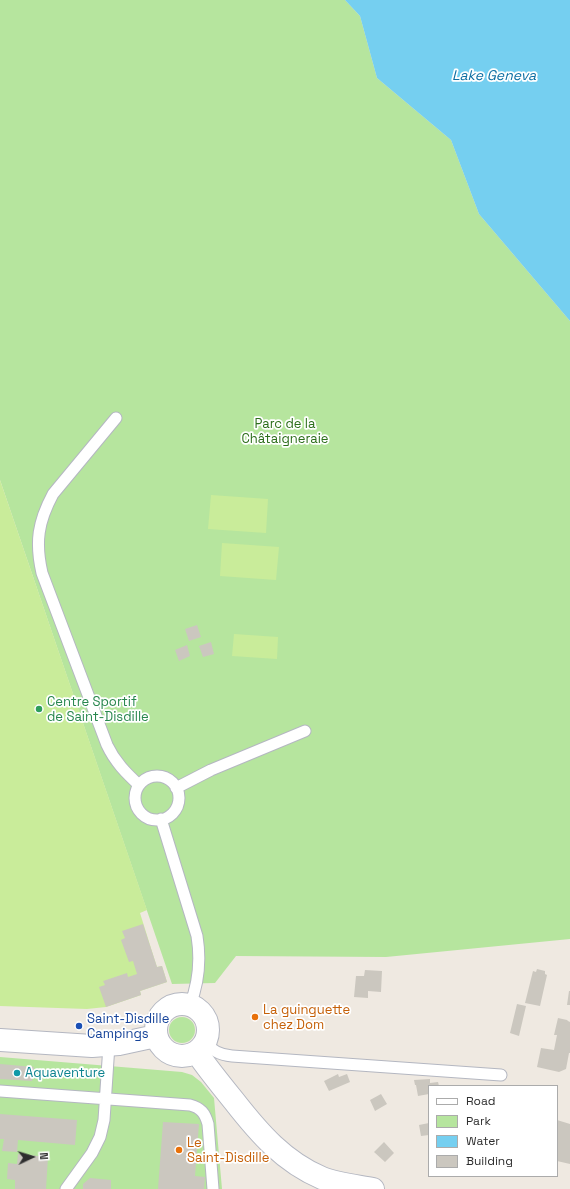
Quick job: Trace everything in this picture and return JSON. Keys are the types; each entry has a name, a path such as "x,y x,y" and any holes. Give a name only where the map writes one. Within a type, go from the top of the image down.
{"street":[{"path":"178,1004 190,1005 200,1010 205,1016 209,1031 201,1047 186,1057 174,1056 161,1047 156,1036 157,1021 164,1011 170,1006 178,1004"},
{"path":"0,1040 76,1046 109,1045 156,1036"},
{"path":"201,1047 214,1077 253,1125 277,1151 306,1171 324,1179 373,1189"}],"lane":[{"path":"116,418 53,494 47,504 39,526 37,547 42,573 107,746 119,766 139,785"},
{"path":"176,788 211,770 305,731"},
{"path":"159,776 168,780 176,788 178,796 176,807 170,815 161,819 149,818 140,812 136,804 136,793 139,785 147,778 159,776"},
{"path":"161,819 197,936 199,949 199,973 190,1005"},
{"path":"66,1189 92,1153 100,1137 104,1120 109,1045"},
{"path":"201,1047 209,1046 216,1052 232,1056 501,1075"},
{"path":"0,1091 196,1106 202,1111 208,1124 213,1189"}],"green space":[{"name":"Parc de la Châtaigneraie","path":"0,0 345,0 360,16 377,78 451,140 479,214 570,321 570,939 386,957 236,956 215,983 172,984 0,480"},
{"name":"Centre Sportif de Saint-Disdille","path":"0,480 147,910 140,913 155,961 157,967 162,966 167,982 140,991 141,995 106,1007 87,1009 0,1006"},
{"path":"211,495 268,499 266,533 208,529"},
{"path":"222,543 279,547 276,580 220,576"},
{"path":"234,634 278,637 277,659 232,656"},
{"path":"182,1017 191,1021 195,1030 191,1039 182,1043 173,1039 169,1030 173,1021"},
{"path":"0,1057 182,1072 192,1075 201,1082 214,1098 222,1189 0,1189"}],"water":[{"name":"Lake Geneva","path":"345,0 570,0 570,321 479,214 451,140 377,78 360,16"}],"building":[{"path":"197,625 201,637 189,641 185,629"},
{"path":"211,642 214,654 203,657 199,646"},
{"path":"187,645 190,656 179,661 175,650"},
{"path":"143,924 157,967 162,966 167,982 140,991 141,995 106,1007 99,987 105,985 103,981 127,973 128,977 137,974 133,961 129,962 121,940 125,938 122,931"},
{"path":"537,969 545,971 545,974 547,975 540,1006 525,1003 533,971 536,972"},
{"path":"365,970 382,971 381,992 368,991 368,998 354,997 356,976 364,976"},
{"path":"569,991 570,1005 567,1005"},
{"path":"517,1004 526,1006 519,1036 510,1033"},
{"path":"558,1018 570,1022 570,1053 566,1069 559,1072 537,1067 541,1048 554,1050 557,1035 554,1035"},
{"name":"Aquaventure","path":"0,1064 34,1067 32,1081 0,1079"},
{"path":"338,1074 339,1077 347,1074 350,1082 329,1091 324,1081"},
{"path":"430,1079 430,1083 438,1082 439,1085 428,1085 428,1094 418,1096 414,1080"},
{"path":"381,1094 387,1104 375,1111 370,1100"},
{"path":"0,1114 77,1120 75,1145 18,1140 17,1152 2,1151 4,1139 0,1139"},
{"path":"558,1120 570,1124 570,1164 558,1161"},
{"name":"Le Saint-Disdille","path":"163,1122 199,1124 195,1176 205,1177 204,1189 158,1189"},
{"path":"428,1123 428,1135 421,1136 419,1125"},
{"path":"384,1142 394,1153 385,1162 374,1152"},
{"path":"18,1154 48,1157 46,1189 15,1189 15,1180 7,1179 8,1163 17,1164"},
{"path":"90,1178 111,1180 111,1189 83,1189 83,1184"}],"place":[{"name":"Centre Sportif de Saint-Disdille","path":"39,709"},
{"name":"La guinguette chez Dom","path":"255,1017"},
{"name":"Saint-Disdille Campings","path":"79,1026"},
{"name":"Aquaventure","path":"17,1073"},
{"name":"Le Saint-Disdille","path":"179,1150"}]}
